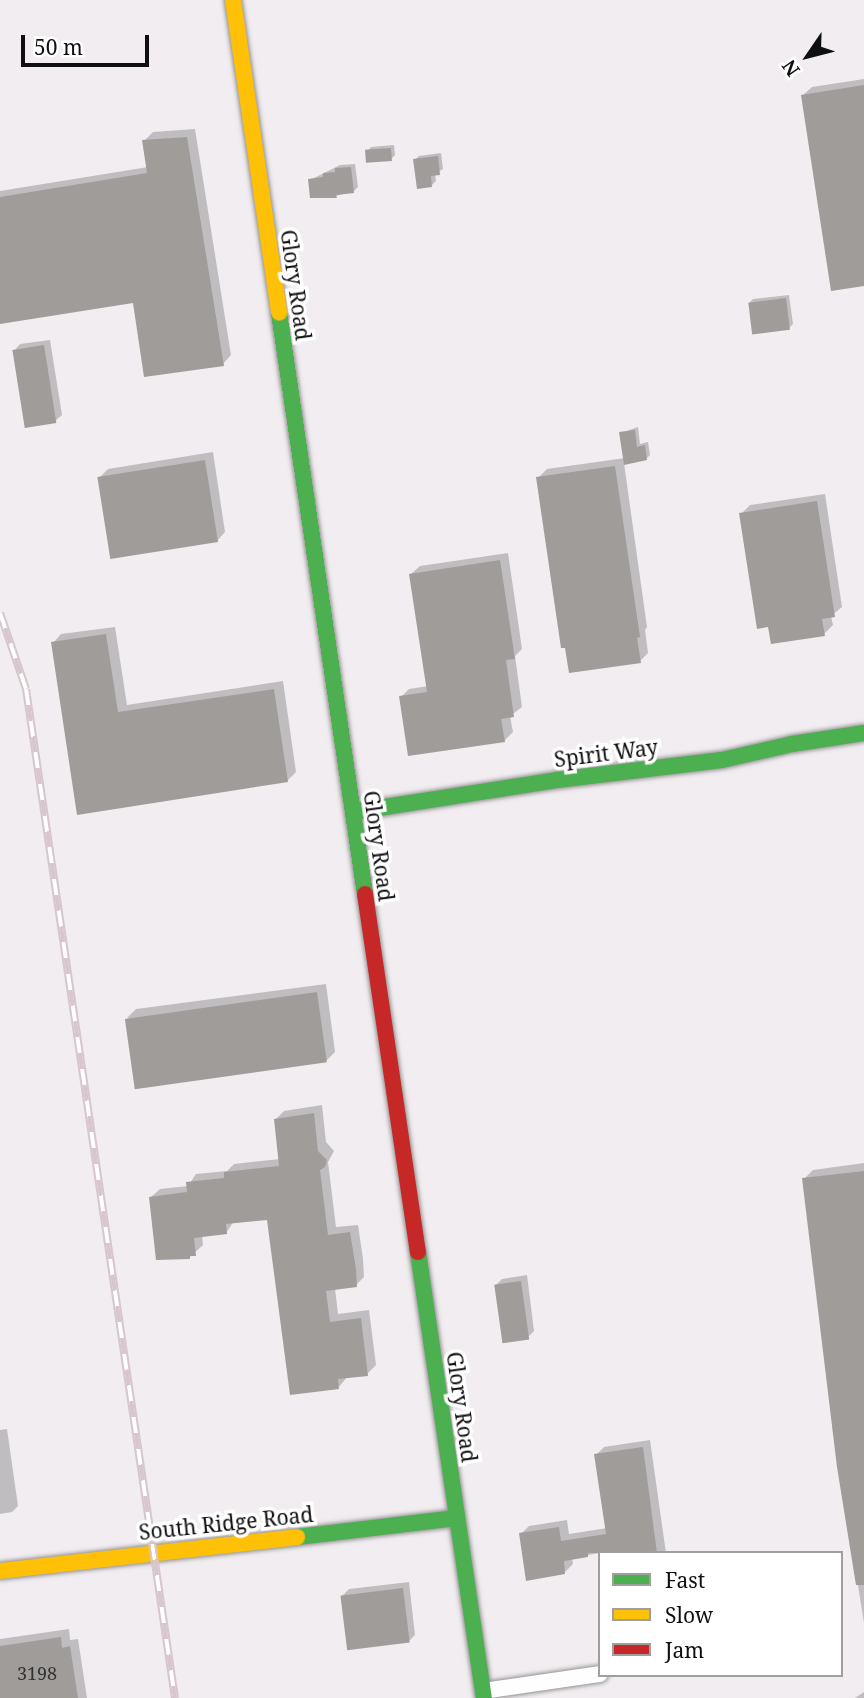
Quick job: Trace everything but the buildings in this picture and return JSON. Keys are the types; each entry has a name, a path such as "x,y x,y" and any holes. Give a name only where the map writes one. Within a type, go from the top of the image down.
{"street":[{"name":"Glory Road","path":"233,0 484,1694"},
{"name":"Spirit Way","path":"353,812 557,780 722,760 792,744 864,733"},
{"name":"South Ridge Road","path":"0,1571 457,1518"},
{"path":"484,1694 598,1674"}],"shaded area":[{"path":"0,0 864,0 864,1698 0,1698"}],"railway":[{"path":"0,613 26,689 175,1698"}],"traffic: fast":[{"path":"279,313 365,894"},
{"path":"353,812 557,780 722,760 792,744 864,733"},
{"path":"418,1252 484,1698"},
{"path":"297,1537 457,1518"}],"traffic: slow":[{"path":"233,0 279,313"},
{"path":"0,1571 297,1537"}],"traffic: jam":[{"path":"365,894 418,1252"}]}
